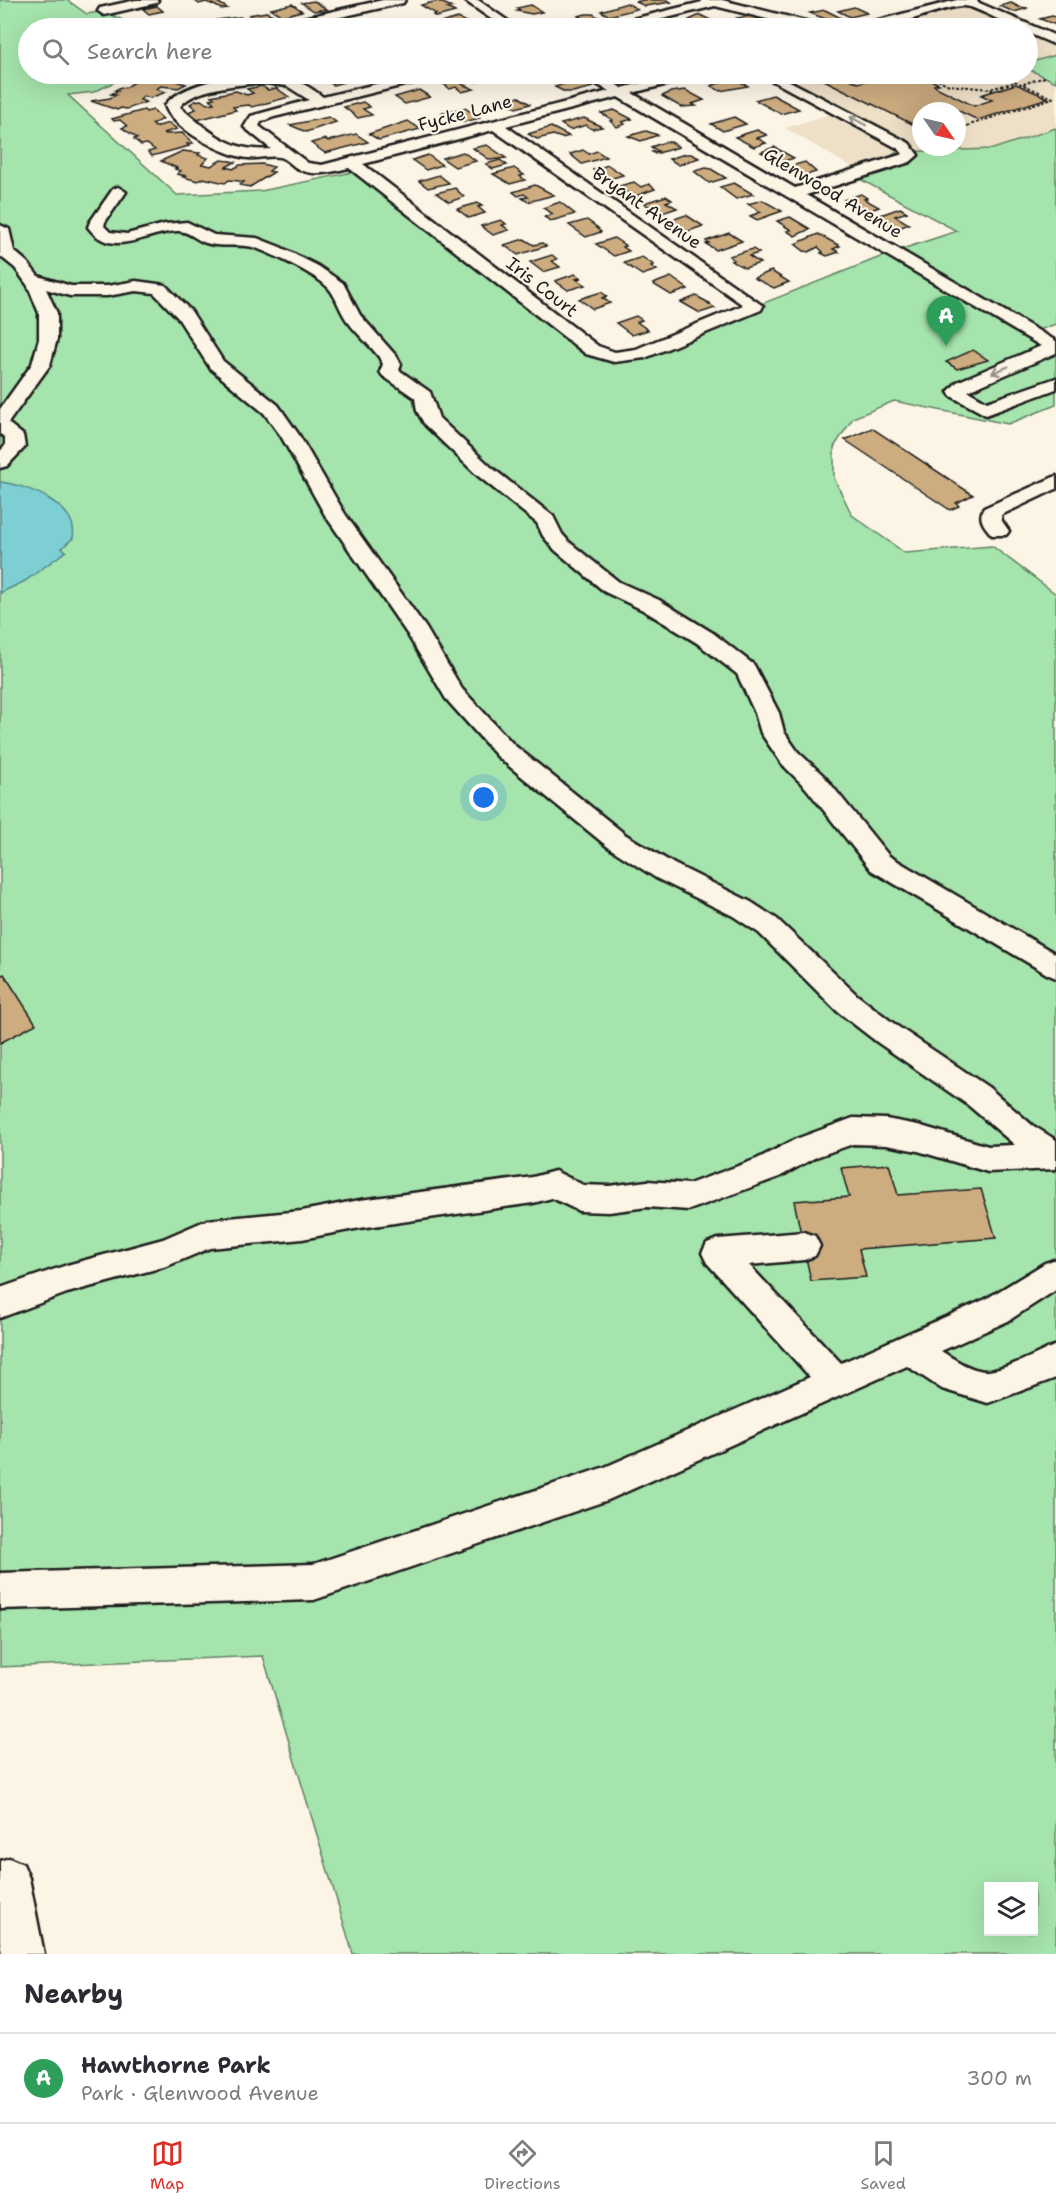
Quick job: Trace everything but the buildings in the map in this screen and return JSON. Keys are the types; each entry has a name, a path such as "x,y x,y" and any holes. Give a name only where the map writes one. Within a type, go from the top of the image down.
{"street":[{"path":"104,11 152,0"},
{"path":"321,18 399,0"},
{"path":"471,0 497,18"},
{"path":"650,18 712,1 777,18"},
{"path":"903,18 969,1 1004,18"},
{"path":"1038,34 1056,41"},
{"path":"231,84 183,96 172,105 211,141 235,153 257,155 284,152"},
{"path":"294,84 320,101 391,84"},
{"name":"Glenwood Avenue","path":"607,84 1055,348"},
{"name":"Fycke Lane","path":"320,101 269,114 252,123 251,127 303,166 322,170 652,84"},
{"path":"786,84 909,150 911,155 905,159 795,193"},
{"name":"Bryant Avenue","path":"495,125 755,306 730,317"},
{"name":"Iris Court","path":"352,163 592,350 614,357 639,354 730,317"},
{"path":"117,192 112,204 98,220 96,227 106,235 120,238 137,237 170,228 187,227 212,240 256,243 324,276 337,287 353,318 384,348 392,364 389,372 424,396 426,411 432,421 484,471 546,520 553,536 562,546 612,587 651,605 705,638 746,670 767,712 774,733 790,758 831,801 880,863 1056,967"},
{"path":"0,230 3,232 6,253 21,265 33,280 48,313 46,352 41,365 0,421"},
{"path":"33,280 70,291 107,291 136,286 159,289 185,315 216,364 271,409 290,435 335,515 418,633 454,694 506,752 560,798 617,841 665,872 742,909 768,926 855,1009 978,1096 1022,1134 1056,1155"},
{"path":"1055,348 963,386 957,392 986,409 1056,383"},
{"path":"0,426 14,435 15,440 15,447 0,462"},
{"path":"999,531 992,522 991,512 1056,482"},
{"path":"0,1303 67,1279 167,1252 207,1234 302,1225 360,1214 533,1190 555,1184 579,1198 609,1199 647,1194 689,1197 853,1131 886,1132 918,1138 987,1159 1056,1155"},
{"path":"804,1246 718,1253 837,1382"},
{"path":"0,1591 314,1582 608,1483 998,1310 1056,1274"},
{"path":"910,1350 954,1378 988,1387 1036,1371 1056,1361"},
{"path":"9,1878 23,1954"}],"path":[{"path":"1038,79 1045,77"},
{"path":"947,84 991,90 1019,84 1053,99 966,126"}],"shaded area":[{"path":"966,2 1004,18 903,18"},
{"path":"1038,33 1056,41 1056,128 993,149 966,150 966,102 912,102 912,152 896,152 889,159 855,169 785,128 840,111 787,84 1038,84"}],"green space":[{"path":"0,0 67,0 87,14 104,11 118,18 18,18 18,84 110,84 94,92 68,95 177,195 261,191 362,170 592,350 627,357 893,252 957,231 856,177 889,159 896,152 912,152 912,156 966,156 966,150 993,149 1056,128 1056,324 1031,333 1056,348 1056,405 1008,424 894,401 853,418 834,447 834,478 852,515 905,553 992,546 1056,594 1056,1954 353,1954 263,1656 0,1667"},
{"path":"1056,55 1056,82 1038,74 1038,60"}],"water":[{"path":"0,482 37,492 60,507 73,526 73,538 62,548 66,551 25,581 0,593"}],"place":[{"name":"Hawthorne Park","path":"946,346"}]}
